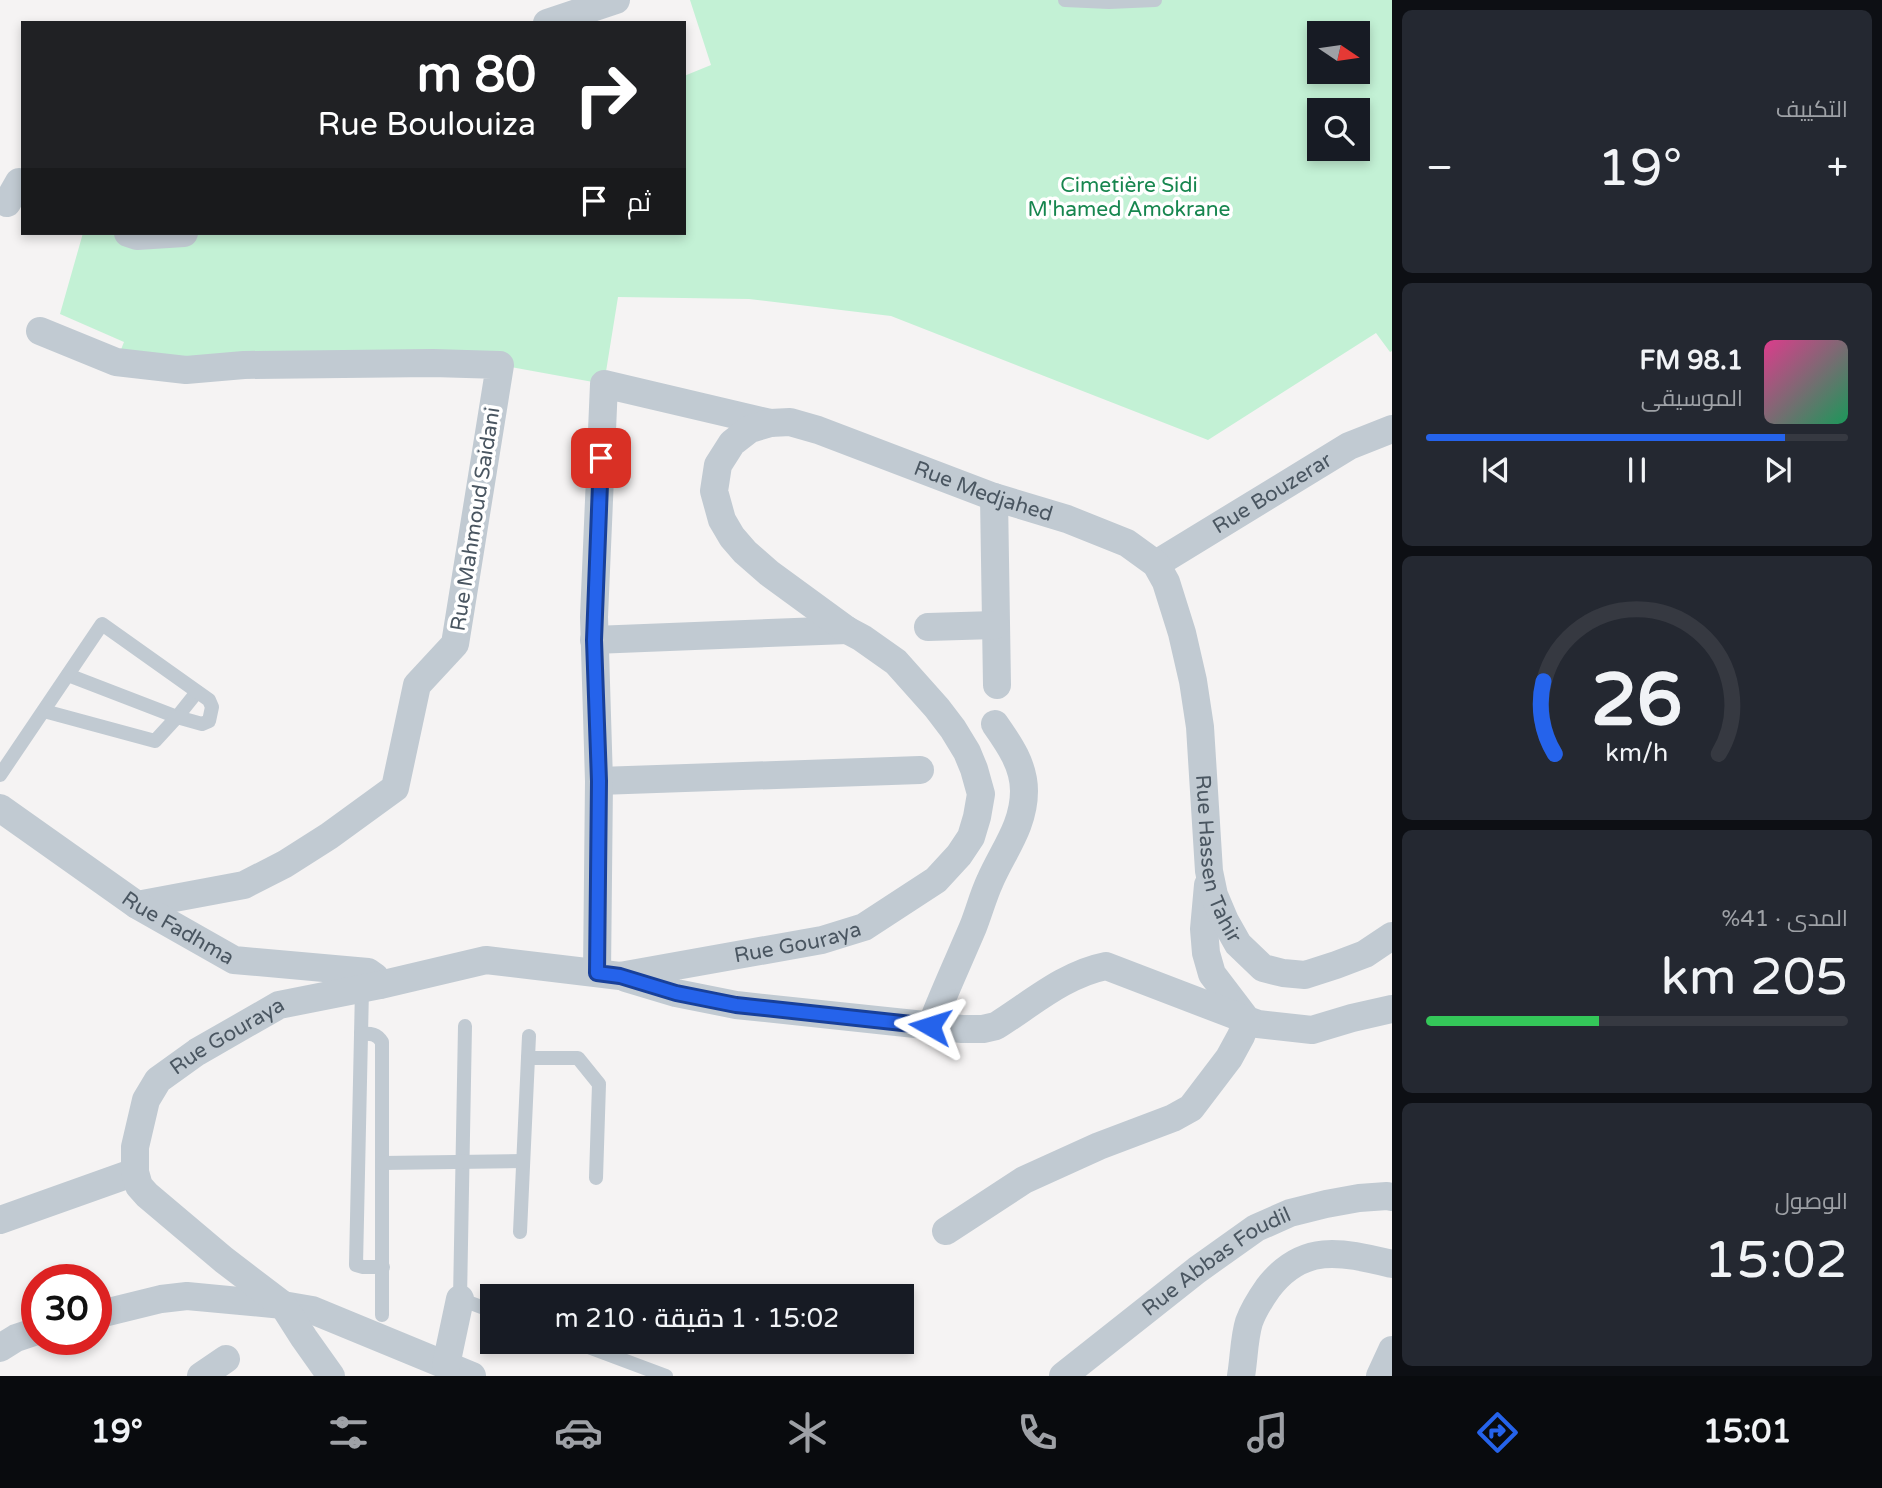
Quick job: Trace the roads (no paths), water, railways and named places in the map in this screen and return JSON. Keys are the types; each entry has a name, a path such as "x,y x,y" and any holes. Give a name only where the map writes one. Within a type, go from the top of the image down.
{"street":[{"path":"553,21 616,0"},
{"path":"134,235 153,235"},
{"name":"Rue Mahmoud Saidani","path":"40,331 116,362 186,370 244,365 500,365 455,644 417,685 394,788 329,836 285,864 244,885 137,905"},
{"name":"Rue Medjahed","path":"594,640 604,384 770,423 790,422 818,430 994,497 1067,519 1127,543 1156,564"},
{"name":"Rue Gouraya","path":"135,1171 135,1147 146,1100 158,1080 197,1052 279,1005 486,960 609,974 822,940 864,927 936,880 959,855 971,837 981,794 967,752 937,708 895,662 769,573 745,552 722,520 714,491 718,465 732,443 750,429 770,423"},
{"name":"Rue Bouzerar","path":"1156,564 1349,446 1392,429"},
{"path":"994,497 997,685"},
{"name":"Rue Hassen Tahir","path":"1156,564 1166,582 1193,681 1200,727 1209,871 1214,895 1238,944 1263,968 1305,975 1365,954 1392,936"},
{"path":"928,627 995,625"},
{"path":"847,630 594,640 609,974 676,993 736,1005 983,1030 996,1026 1069,978 1105,965 1258,1024 1312,1030 1392,1009"},
{"path":"930,1026 974,926 989,881 1015,834 1023,809 1021,768 1010,745 995,724"},
{"path":"599,781 920,770"},
{"name":"Rue Fadhma","path":"0,808 137,905 234,960 368,972 376,978 371,987"},
{"path":"1209,871 1204,929 1206,953 1212,974 1247,1020"},
{"path":"946,1231 1024,1180 1191,1108 1229,1058 1247,1020"},
{"path":"0,1220 135,1171 139,1186 147,1195 283,1305 331,1376"},
{"name":"Rue Abbas Foudil","path":"1063,1376 1197,1270 1256,1228 1290,1213 1326,1204 1359,1198 1392,1197"},
{"path":"1241,1376 1250,1322 1264,1295 1280,1273 1298,1261 1324,1253 1355,1255 1392,1264"},
{"path":"216,1298 229,1296 233,1287 232,1274 224,1259"},
{"path":"112,1311 187,1296 312,1310 472,1376"},
{"path":"446,1365 460,1299"},
{"path":"0,1348 21,1336"},
{"path":"1380,1376 1392,1350"},
{"path":"201,1376 226,1359"}],"lane":[{"path":"1065,0 1155,0"},
{"path":"0,775 102,624 209,700 212,707 209,721 202,724 177,717 68,676"},
{"path":"44,711 155,741 197,692"},
{"path":"371,987 361,1034 356,1265 383,1266"},
{"path":"465,1026 460,1299 480,1306"},
{"path":"361,1034 371,1033 382,1042 382,1315"},
{"path":"520,1232 529,1036"},
{"path":"528,1058 578,1058 599,1084 596,1178"},
{"path":"382,1163 523,1161"},
{"path":"607,1354 666,1376"}],"park label":[{"name":"Cimetière Sidi M'hamed Amokrane","path":"1129,197"}]}
